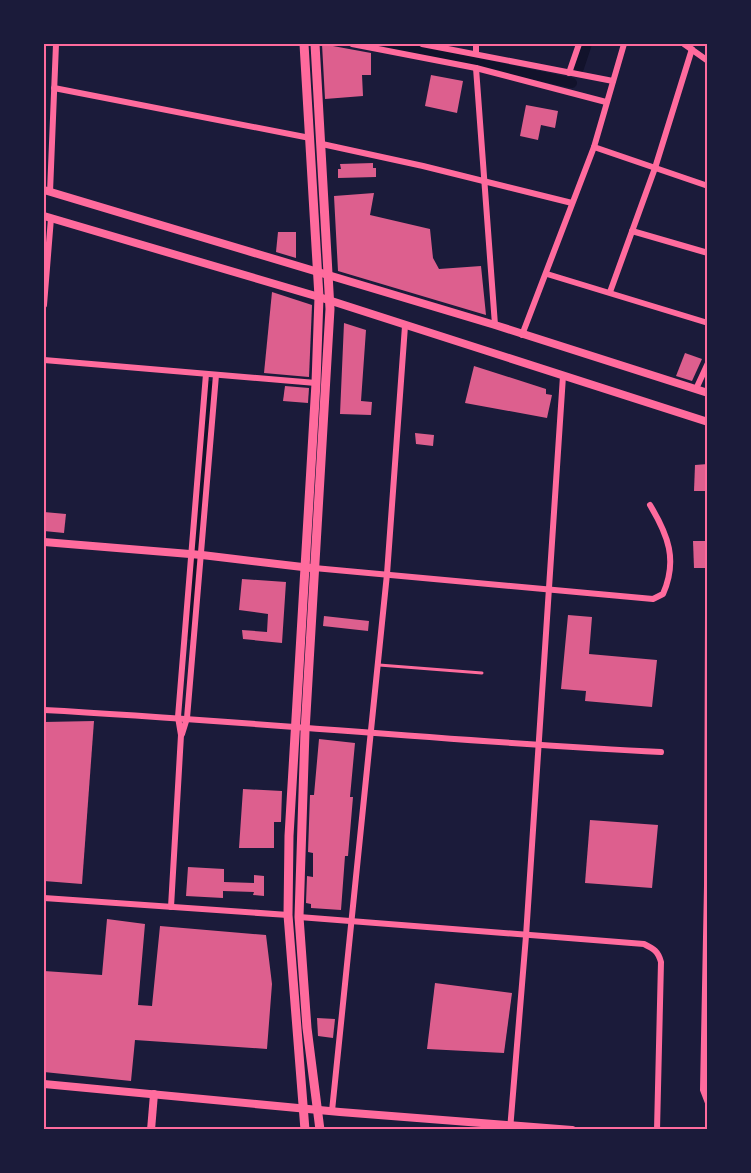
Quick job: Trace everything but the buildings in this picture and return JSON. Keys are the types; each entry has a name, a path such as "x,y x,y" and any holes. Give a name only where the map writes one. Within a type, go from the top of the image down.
{"main road":[{"path":"304,44 319,297 299,917 307,1028 320,1130"},
{"path":"305,1130 288,915 289,836 295,727 310,567 329,300 315,44"},
{"path":"47,191 495,325 708,393"},
{"path":"47,217 329,300 708,422"},
{"path":"44,542 310,567"},
{"path":"44,1084 511,1127 572,1130"}],"street":[{"path":"47,191 56,44"},
{"path":"352,44 476,68 606,102"},
{"path":"422,44 613,81"},
{"path":"476,44 476,54"},
{"path":"569,73 579,44"},
{"path":"522,335 594,147 624,44"},
{"path":"684,44 708,61"},
{"path":"610,292 655,168 692,49"},
{"path":"476,68 495,325"},
{"path":"54,88 310,138"},
{"path":"322,144 572,203"},
{"path":"594,147 708,186"},
{"path":"44,305 47,217"},
{"path":"632,231 708,253"},
{"path":"547,274 708,323"},
{"path":"332,1111 379,665 405,326"},
{"path":"44,360 316,382"},
{"path":"696,389 708,363"},
{"path":"171,907 181,735 178,717 206,374"},
{"path":"181,735 187,718 216,375"},
{"path":"511,1127 563,376"},
{"path":"310,567 653,599 663,594 666,587 670,549 663,525 650,505"},
{"path":"708,614 706,1036 703,1090 708,1103"},
{"path":"44,710 178,717 538,746 661,752"},
{"path":"44,898 288,915"},
{"path":"299,917 644,944 658,952 661,962 657,1130"},
{"path":"151,1130 154,1094"}],"lane":[{"path":"379,665 482,673"}],"waterway":[{"path":"389,44 572,83"},
{"path":"579,68 587,44"},
{"path":"191,635 210,386"}]}
